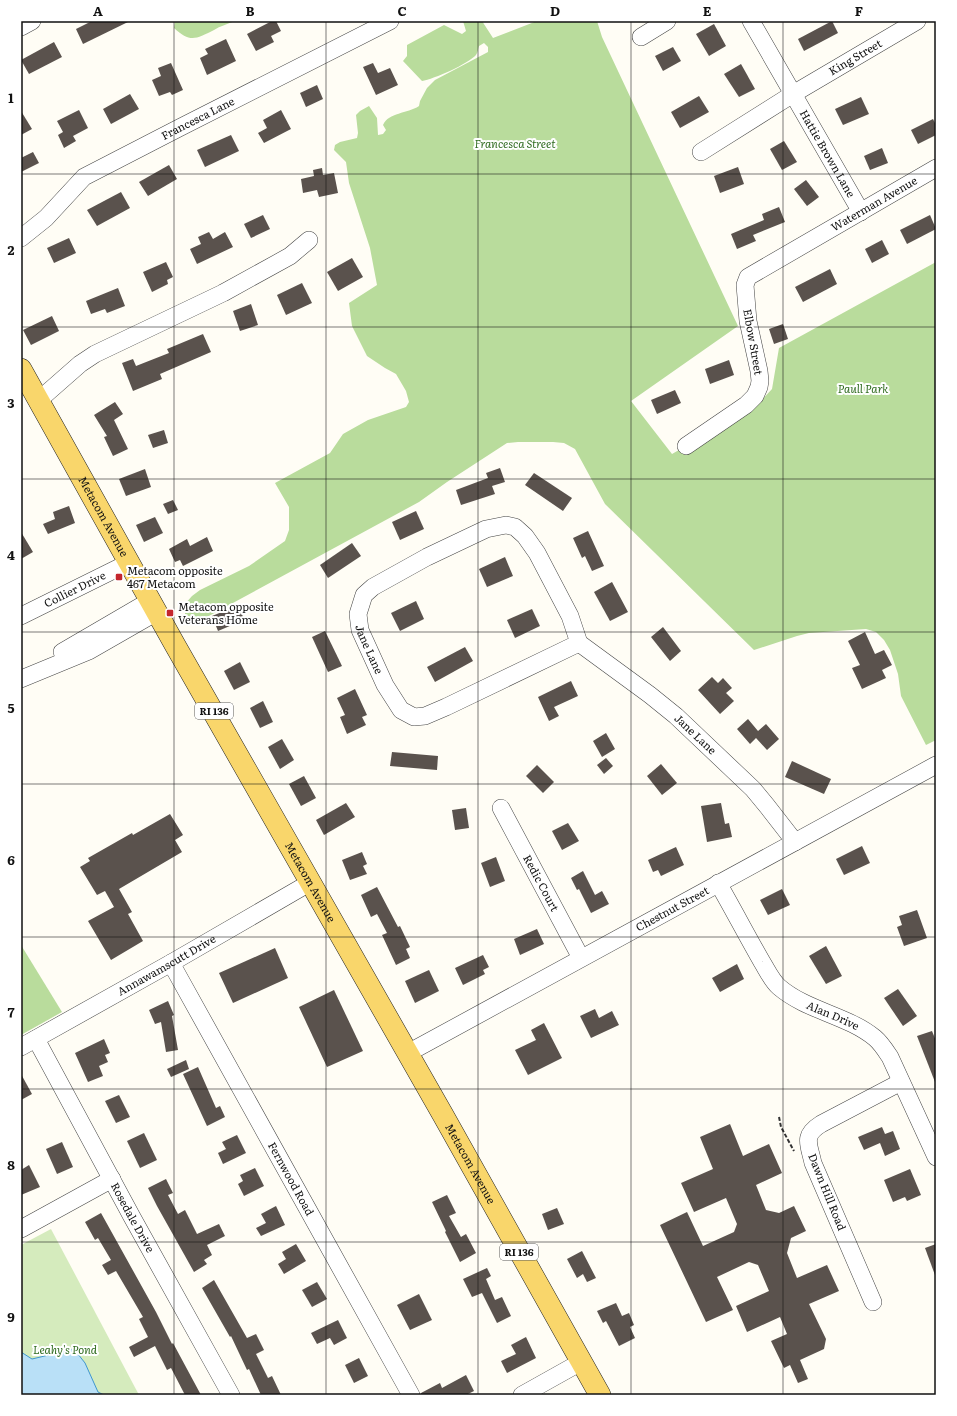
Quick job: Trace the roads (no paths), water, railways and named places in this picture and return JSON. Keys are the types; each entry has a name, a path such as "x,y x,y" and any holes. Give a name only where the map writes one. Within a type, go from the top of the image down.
{"main road":[{"name":"Metacom Avenue","path":"21,369 600,1395"}],"street":[{"path":"21,27 32,21"},
{"name":"Francesca Lane","path":"21,238 46,218 84,177 390,21"},
{"path":"641,37 667,21"},
{"name":"Hattie Brown Lane","path":"751,21 861,212"},
{"name":"King Street","path":"793,94 917,21"},
{"path":"701,152 793,94"},
{"name":"Waterman Avenue","path":"812,240 936,168"},
{"path":"39,400 80,364 95,354 223,293 290,256 309,240"},
{"name":"Elbow Street","path":"686,446 746,405 755,396 759,387 759,370 748,321 745,292 745,285 748,278 812,240"},
{"name":"Jane Lane","path":"579,643 446,707 425,716 414,717 401,710 387,690 360,630 358,614 359,607 364,595 373,587 427,557 486,529 506,525 515,527 525,536 536,553 570,616 579,643 676,716 753,790 795,842"},
{"name":"Collier Drive","path":"21,616 130,562"},
{"path":"21,676 146,603 154,605"},
{"path":"21,680 89,651 154,605"},
{"name":"Chestnut Street","path":"408,1053 936,765"},
{"name":"Redic Court","path":"501,808 581,958"},
{"name":"Annawamscutt Drive","path":"21,1047 311,882"},
{"name":"Alan Drive","path":"718,883 755,951 778,986 792,998 840,1018 875,1038 890,1058 936,1157"},
{"name":"Fernwood Road","path":"171,963 411,1395"},
{"name":"Rosedale Drive","path":"36,1039 231,1395"},
{"name":"Dawn Hill Road","path":"873,1302 813,1163 808,1142 809,1134 813,1129 901,1082"},
{"path":"21,1228 112,1179"},
{"path":"522,1395 581,1362"}],"water":[{"path":"74,1349 85,1363 98,1392 104,1395 21,1395 21,1352 32,1359"}],"place":[{"name":"Metacom opposite 467 Metacom","path":"119,577"},
{"name":"Metacom opposite Veterans Home","path":"170,613"}],"park label":[{"name":"Francesca Street","path":"515,144"},
{"name":"Paull Park","path":"863,389"},
{"name":"Leahy's Pond","path":"65,1350"}]}
